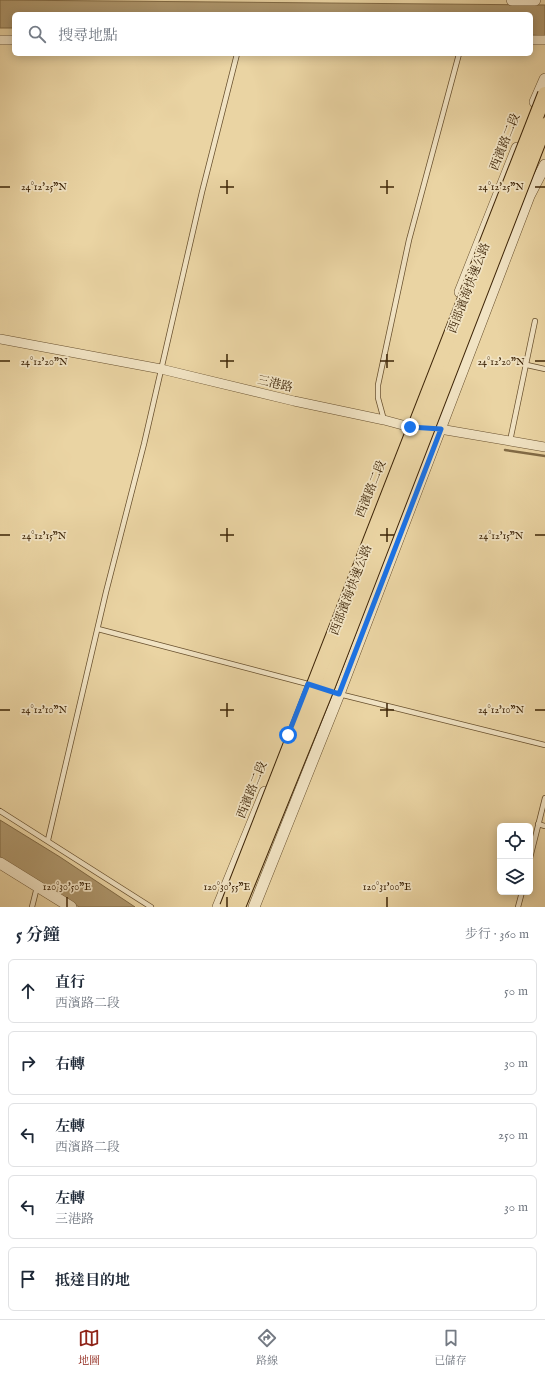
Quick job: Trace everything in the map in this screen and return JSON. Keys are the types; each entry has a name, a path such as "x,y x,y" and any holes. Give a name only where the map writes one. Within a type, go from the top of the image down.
{"highway":[{"name":"西部濱海快速公路","path":"227,907 545,94"},
{"name":"西部濱海快速公路","path":"238,907 327,688 545,125"}],"street":[{"path":"512,0 535,0"},
{"path":"0,40 12,40"},
{"path":"533,40 545,40"},
{"name":"西濱路二段","path":"218,907 410,427 472,260 545,79"},
{"path":"254,907 339,694 529,196 545,165"},
{"name":"三港路","path":"0,339 161,369 410,427 441,429 545,447"},
{"path":"308,684 339,694"},
{"path":"0,863 71,907"}],"lane":[{"path":"48,840 202,192 236,56"},
{"path":"384,420 378,398 378,385 409,240 458,56"},
{"path":"510,441 535,321"},
{"path":"527,365 545,369"},
{"path":"98,629 308,684"},
{"path":"339,694 545,746"},
{"path":"533,845 545,798"},
{"path":"0,811 48,840 151,907"},
{"path":"538,824 545,826"},
{"path":"32,907 37,886"},
{"path":"518,907 521,895"}],"shaded area":[{"path":"0,0 545,5 545,36 533,35 533,12 12,12 12,28 0,28"},
{"path":"0,820 60,857 135,907 79,907 0,857"}],"waterway":[{"path":"505,450 545,456"}],"route":[{"path":"288,735 308,684 339,694 441,429 410,427"}]}
